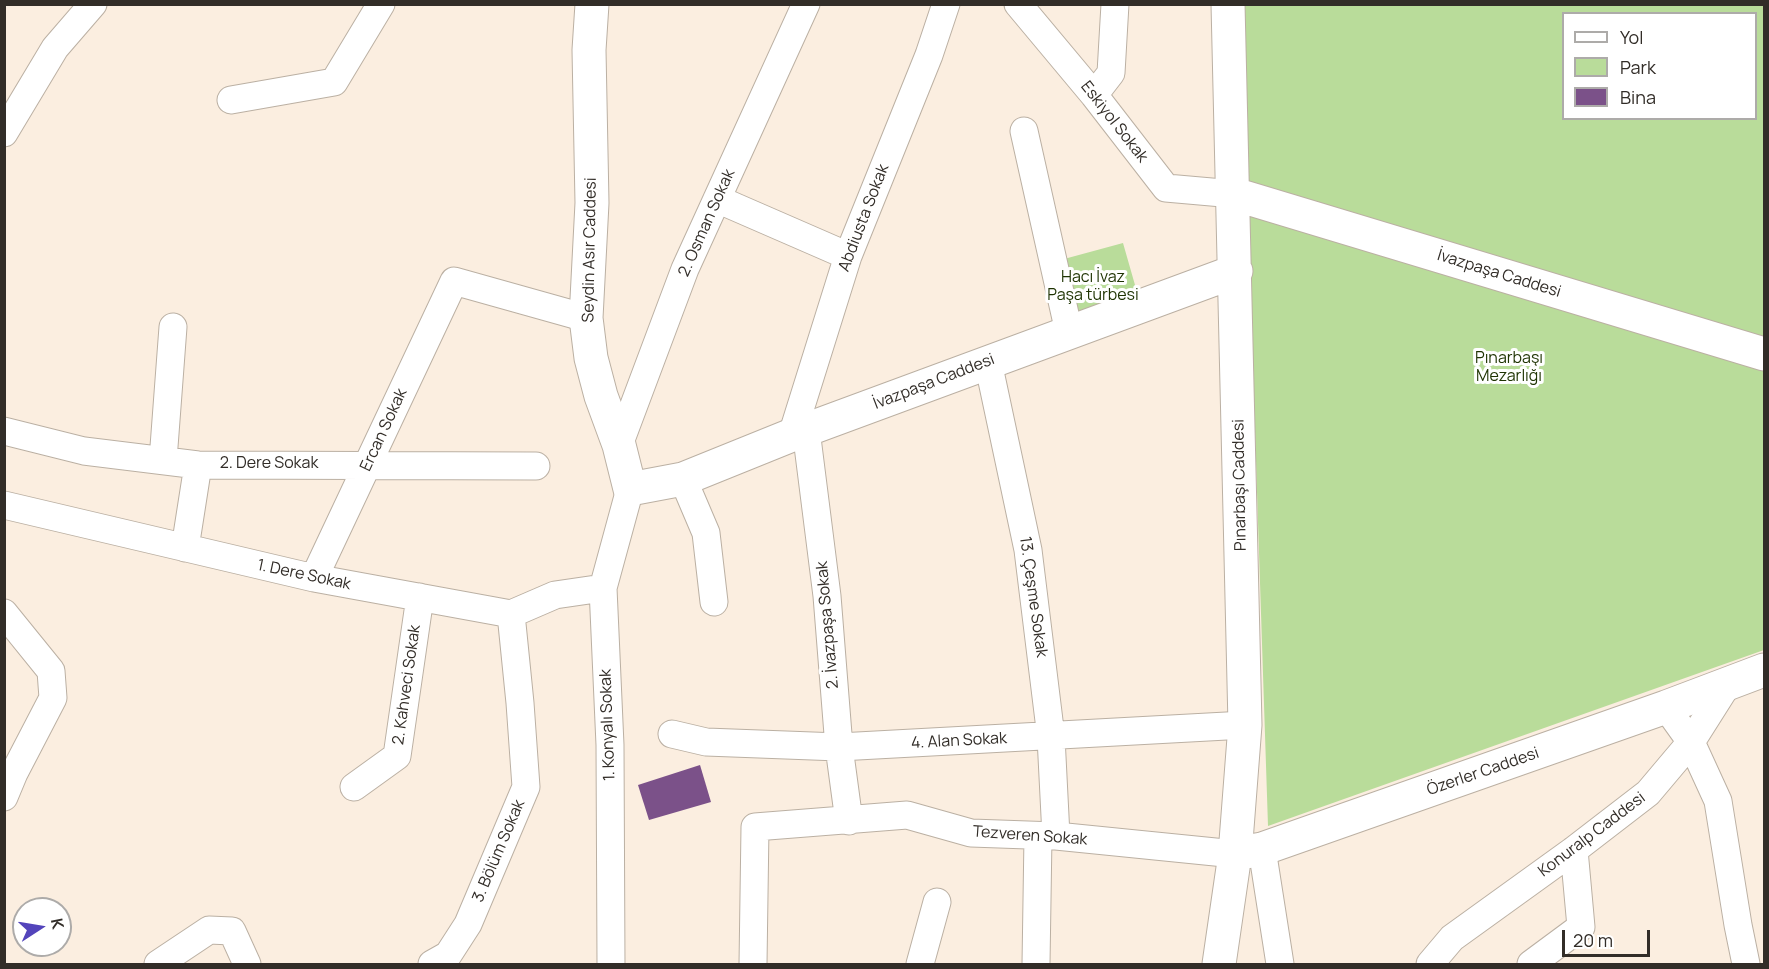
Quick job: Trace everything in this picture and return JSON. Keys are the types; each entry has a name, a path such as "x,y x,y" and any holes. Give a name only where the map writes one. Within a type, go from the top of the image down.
{"main road":[{"name":"Seydin Asır Caddesi","path":"592,4 590,50 592,203 586,318 591,358 630,489"},
{"name":"Pınarbaşı Caddesi","path":"1219,964 1249,851 1228,4"},
{"name":"İvazpaşa Caddesi","path":"1234,194 1764,354"},
{"name":"İvazpaşa Caddesi","path":"630,489 683,479 799,432 1236,271"},
{"path":"1729,682 1764,670"},
{"name":"Özerler Caddesi","path":"1249,851 1666,707 1729,682"}],"street":[{"path":"4,133 56,48 93,4"},
{"path":"231,100 334,82 381,4"},
{"name":"2. Osman Sokak","path":"619,446 685,269 806,4"},
{"name":"Abdiusta Sokak","path":"799,432 848,256 929,54 946,4"},
{"name":"Eskiyol Sokak","path":"1018,4 1094,95 1166,188 1234,194"},
{"path":"1094,95 1111,72 1115,4"},
{"path":"1024,131 1069,332"},
{"path":"717,199 848,256"},
{"name":"Ercan Sokak","path":"314,578 454,281 586,318"},
{"path":"163,460 173,327"},
{"name":"13. Çeşme Sokak","path":"988,362 1028,550 1051,737 1047,836 1036,964"},
{"name":"2. Dere Sokak","path":"4,431 84,451 198,465 536,466"},
{"name":"2. İvazpaşa Sokak","path":"799,432 827,596 839,747 849,821"},
{"path":"185,548 198,465"},
{"path":"683,479 706,533 714,602"},
{"name":"1. Konyalı Sokak","path":"611,964 610,745 603,588 630,489"},
{"name":"1. Dere Sokak","path":"4,506 314,578 511,614"},
{"path":"511,614 555,595 603,588"},
{"name":"2. Kahveci Sokak","path":"354,787 397,756 420,597"},
{"path":"4,613 51,671 53,698 4,797"},
{"name":"3. Bölüm Sokak","path":"432,964 448,955 468,924 526,787 511,614"},
{"name":"Konuralp Caddesi","path":"1430,964 1452,938 1648,794 1691,742 1729,682"},
{"path":"1666,707 1691,742 1718,801 1746,964"},
{"name":"4. Alan Sokak","path":"672,734 706,742 839,747 1245,725"},
{"name":"Tezveren Sokak","path":"753,964 755,827 907,815 971,834 1047,836 1249,851"},
{"path":"1531,964 1581,927 1574,850"},
{"path":"1249,851 1280,964"},
{"path":"920,964 937,902"},
{"path":"158,964 208,930 232,931 247,964"}],"green space":[{"name":"Pınarbaşı Mezarlığı","path":"1241,5 1764,5 1764,650 1268,826"},
{"name":"Hacı İvaz Paşa türbesi","path":"1123,243 1141,306 1069,332 1053,262"}],"building":[{"path":"700,765 711,802 649,820 638,785"}]}
